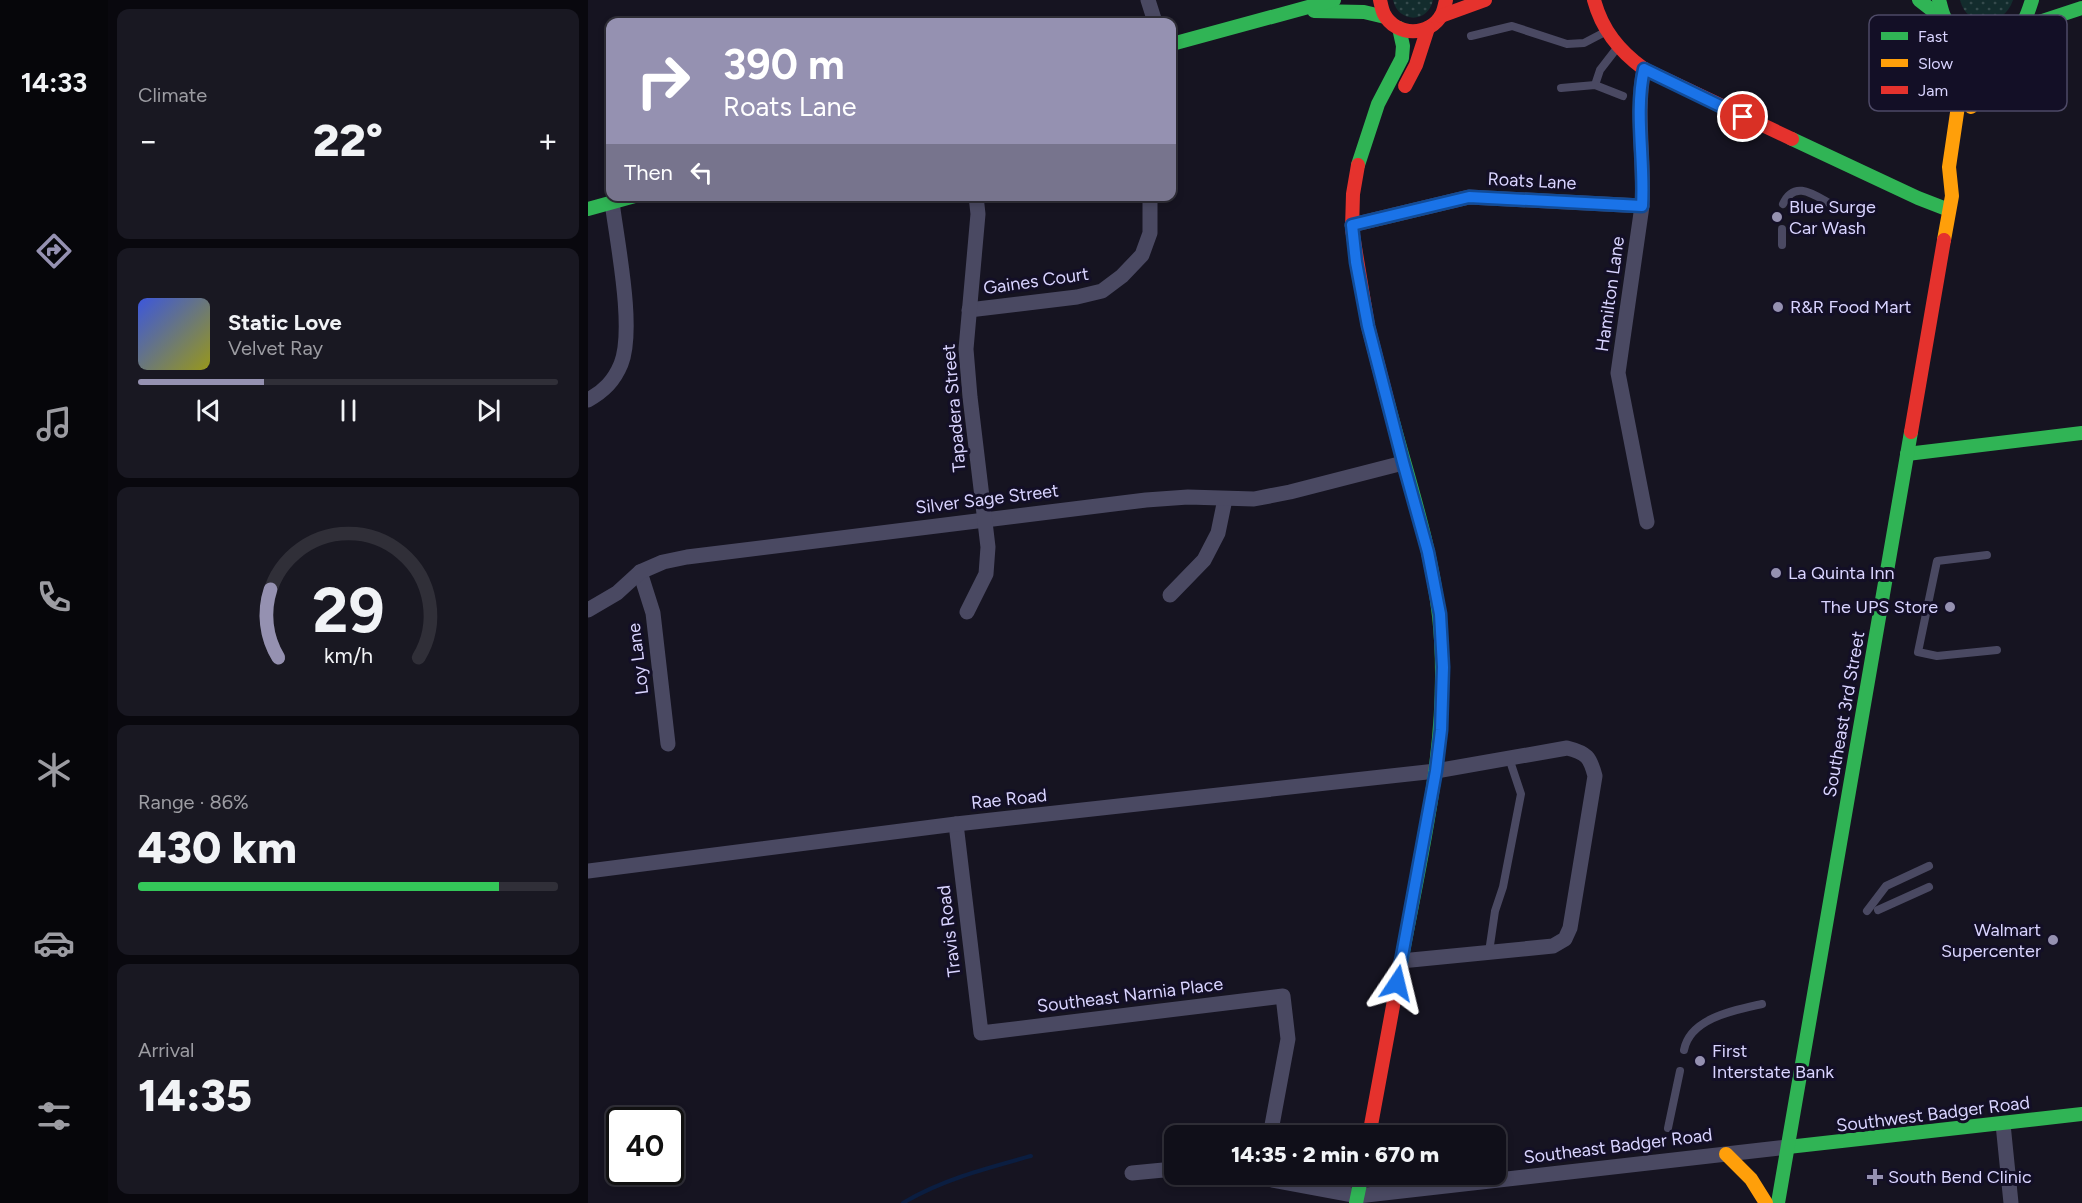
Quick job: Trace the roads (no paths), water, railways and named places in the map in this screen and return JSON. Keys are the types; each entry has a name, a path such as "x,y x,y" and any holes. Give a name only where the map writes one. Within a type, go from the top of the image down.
{"street":[{"path":"1148,0 1154,18"},
{"path":"1176,43 1334,0"},
{"path":"1380,0 1385,16"},
{"path":"1442,16 1446,0"},
{"path":"1295,12 1371,13 1385,16 1399,28 1416,32 1428,28 1442,16 1485,0"},
{"path":"1594,0 1606,32 1617,47 1644,69 1949,210"},
{"path":"1919,0 1938,15"},
{"name":"Southeast 3rd Street","path":"1939,0 1945,15"},
{"path":"2027,15 2032,0"},
{"path":"2060,15 2082,8"},
{"path":"1371,1125 1436,771 1441,730 1443,667 1440,614 1428,552 1368,326 1356,262 1352,225 1355,178 1378,104 1401,61 1403,50 1399,28"},
{"path":"1367,138 1395,101 1414,70 1428,28"},
{"name":"Hamilton Lane","path":"1644,69 1640,102 1644,180 1642,206 1618,373 1647,522"},
{"name":"Southeast 3rd Street","path":"1952,196 1949,167 1957,111"},
{"path":"1967,140 1971,111"},
{"name":"Southeast 3rd Street","path":"1778,1203 1949,210 1963,169"},
{"name":"Roats Lane","path":"1352,225 1469,197 1642,206"},
{"path":"588,209 616,201"},
{"name":"Tapadera Street","path":"967,612 986,574 988,547 966,349 978,214 977,201"},
{"name":"Gaines Court","path":"969,310 1077,297 1102,291 1122,276 1142,255 1150,233 1150,201"},
{"path":"588,400 605,390 622,363 626,340 626,306 612,202"},
{"path":"1907,454 2082,433"},
{"name":"Silver Sage Street","path":"588,610 617,593 640,572 663,562 687,557 1146,500 1188,496 1254,500 1403,462"},
{"path":"1170,595 1203,561 1218,533 1225,500"},
{"name":"Loy Lane","path":"640,572 653,613 668,744"},
{"name":"Rae Road","path":"588,871 956,824 1436,771 1568,748 1582,752 1591,762 1595,777 1570,928 1565,939 1553,946 1401,961"},
{"name":"Travis Road","path":"956,824 981,1033"},
{"name":"Southeast Narnia Place","path":"981,1033 1283,996 1288,1039 1272,1125"},
{"name":"Southwest Badger Road","path":"1788,1147 2082,1114"},
{"path":"2002,1124 2011,1203"},
{"name":"Southeast Badger Road","path":"1300,1185 1357,1199 1788,1147"},
{"path":"1726,1154 1751,1179 1766,1203"},
{"path":"1132,1173 1164,1170"}],"lane":[{"path":"1471,36 1512,26 1567,44 1584,43 1606,32"},
{"path":"1595,85 1600,70 1617,47"},
{"path":"1561,88 1595,85 1623,96"},
{"path":"1783,204 1785,199 1797,191 1805,190 1829,203"},
{"path":"1782,230 1782,245"},
{"path":"1987,555 1937,561 1918,652 1937,656 1997,650"},
{"path":"1489,952 1495,911 1503,887 1521,794 1509,758"},
{"path":"1867,911 1886,886 1929,866"},
{"path":"1878,910 1929,887"},
{"path":"1684,1050 1686,1040 1701,1025 1731,1010 1762,1004"},
{"path":"1668,1128 1680,1071"}],"waterway":[{"path":"903,1203 949,1181 1031,1156"}],"place":[{"name":"Blue Surge Car Wash","path":"1777,217"},
{"name":"R&R Food Mart","path":"1778,307"},
{"name":"La Quinta Inn","path":"1776,573"},
{"name":"The UPS Store","path":"1950,607"},
{"name":"Walmart Supercenter","path":"2053,940"},
{"name":"First Interstate Bank","path":"1700,1061"},
{"name":"South Bend Clinic","path":"1875,1177"}]}
